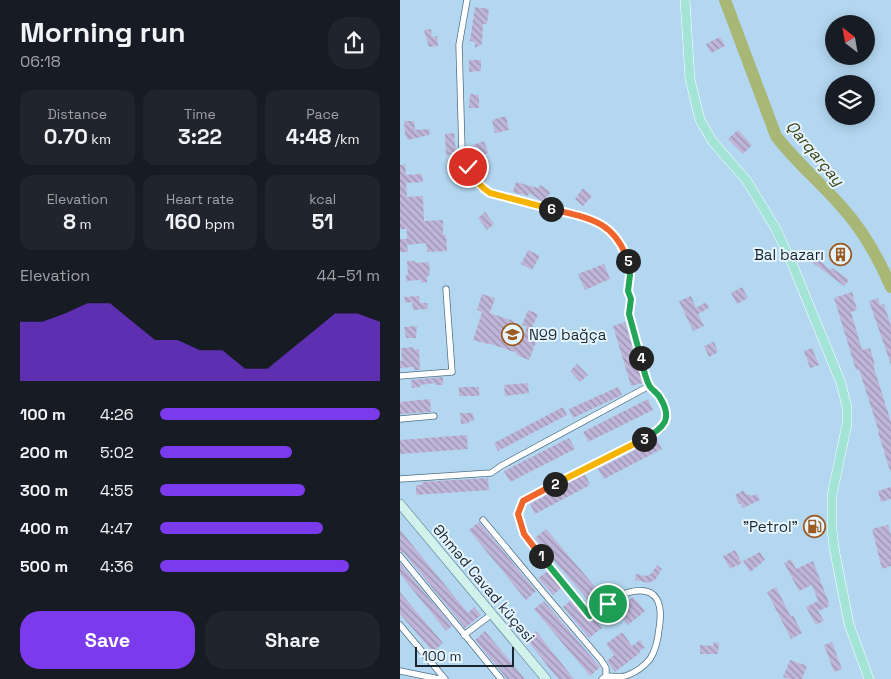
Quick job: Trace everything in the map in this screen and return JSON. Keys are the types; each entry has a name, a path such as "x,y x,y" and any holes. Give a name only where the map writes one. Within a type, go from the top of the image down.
{"main road":[{"path":"685,0 690,79 700,120 713,142 747,181 776,229 792,261 841,383 847,407 847,424 832,496 834,548 849,624 869,679"}],"street":[{"path":"467,0 459,45 462,151 468,167 481,188 490,193 590,218 617,239 630,267 628,291 631,299 630,319 649,386 659,396 666,412 666,422 659,431 523,501 518,514 524,534 590,616 628,592 644,590 655,595 660,603 662,615 657,641 650,658 626,677 604,677 606,668 601,660 483,520"},
{"path":"400,376 452,372 446,289"},
{"path":"400,479 491,473 649,386"},
{"path":"400,419 434,416"},
{"name":"Əhməd Cavad küçəsi","path":"400,504 543,678"},
{"path":"400,556 501,679"},
{"path":"464,635 492,614"},
{"path":"400,625 445,679"},
{"path":"400,670 438,679"}],"building":[{"path":"475,7 489,9 487,24 483,24 482,44 475,48 475,42 470,41"},
{"path":"431,29 432,37 437,36 438,46 429,47 424,30"},
{"path":"720,37 725,46 711,53 706,44"},
{"path":"469,60 481,60 481,71 469,72"},
{"path":"470,94 479,95 479,108 469,108"},
{"path":"506,116 509,130 495,133 492,120"},
{"path":"404,121 414,121 415,130 430,129 429,135 408,140 405,134"},
{"path":"738,130 752,145 743,154 728,139"},
{"path":"454,133 456,154 446,155 445,134"},
{"path":"484,141 488,153 476,157 473,145"},
{"path":"405,164 406,175 422,174 423,182 406,183 407,197 423,196 424,221 443,220 443,235 446,235 447,251 427,252 426,243 407,245 408,252 400,252 400,239 407,239 407,229 400,229 400,165"},
{"path":"516,182 538,188 540,185 551,192 543,202 529,193 528,196 513,192"},
{"path":"583,188 592,196 583,206 575,199"},
{"path":"485,212 494,224 487,230 478,218"},
{"name":"Bal bazarı","path":"840,247 851,259 845,266 833,255"},
{"path":"528,250 540,256 532,270 521,264"},
{"path":"817,258 830,270 832,268 849,280 844,286 813,263"},
{"path":"407,261 415,261 415,263 429,262 430,275 427,276 427,282 421,283 421,280 406,281 406,275 408,275"},
{"path":"604,264 610,279 585,290 578,274"},
{"path":"742,287 748,298 737,304 731,293"},
{"path":"852,292 857,310 851,312 862,350 870,348 875,365 873,365 891,422 891,471 859,369 856,370 834,298"},
{"path":"482,294 495,298 490,313 514,321 510,334 522,338 527,327 522,325 528,310 538,314 532,328 540,331 529,360 516,355 517,353 473,340 482,312 477,310"},
{"path":"419,296 420,303 427,303 428,309 413,310 412,302 405,303 404,297"},
{"path":"691,296 696,308 706,302 709,308 698,314 704,326 693,331 679,301"},
{"path":"878,298 880,305 884,304 891,326 891,365 869,301"},
{"path":"625,322 643,383 631,386 613,326"},
{"path":"417,326 416,338 406,338 404,327"},
{"path":"714,342 718,352 709,357 704,346"},
{"path":"414,347 414,350 419,349 420,370 414,370 414,367 400,368 400,361 402,361 401,348"},
{"path":"812,348 819,365 810,368 804,351"},
{"path":"577,364 588,375 580,382 570,371"},
{"path":"443,377 443,385 435,385 435,383 412,388 411,380"},
{"path":"528,383 529,393 505,396 504,385"},
{"path":"459,387 479,387 479,396 459,396"},
{"path":"618,387 622,395 573,418 569,409"},
{"path":"430,399 431,412 400,414 400,402"},
{"path":"648,399 653,410 588,442 583,432"},
{"path":"563,407 567,415 498,451 494,443"},
{"path":"460,413 473,413 474,421 461,424"},
{"path":"467,435 468,449 400,454 400,440"},
{"path":"569,438 575,449 510,482 504,471"},
{"path":"657,439 662,449 604,479 598,469"},
{"path":"585,474 590,485 535,514 530,504"},
{"path":"488,478 489,490 416,495 416,485 422,485 422,482"},
{"path":"891,487 891,499 881,502 878,491"},
{"path":"744,490 746,495 757,494 760,500 743,508 735,495"},
{"path":"479,522 536,591 526,600 469,530"},
{"path":"888,525 891,535 891,566 882,569 872,529"},
{"path":"546,529 602,595 591,604 535,538"},
{"path":"400,530 468,613 474,607 481,615 465,628 404,553 400,551"},
{"path":"735,550 742,563 730,569 723,556"},
{"path":"760,552 765,560 750,572 743,561"},
{"path":"791,559 796,569 813,561 829,603 828,607 818,611 824,621 816,625 806,607 818,601 812,585 799,591 784,563"},
{"path":"400,563 452,626 446,631 400,574"},
{"path":"657,565 662,569 655,580 648,583 635,580 636,574 646,576 652,573"},
{"path":"548,571 561,588 553,595 538,578"},
{"path":"776,587 791,617 793,615 802,633 791,639 767,592"},
{"path":"400,592 443,643 433,652 400,614"},
{"path":"633,597 645,611 628,625 616,610"},
{"path":"571,600 590,622 594,619 602,628 589,638 563,607"},
{"path":"544,601 600,667 590,676 534,609"},
{"path":"485,631 525,679 507,679 475,640"},
{"path":"536,631 574,679 559,679 553,673 526,638"},
{"path":"622,632 632,646 640,640 645,647 615,672 607,661 614,655 606,644"},
{"path":"714,642 719,643 718,654 700,654 700,645 713,646"},
{"path":"832,642 842,669 834,672 824,645"},
{"path":"790,660 807,666 802,679 783,677"}],"waterway":[{"name":"Qarqarçay","path":"725,0 776,136 841,206 863,234 891,287"}],"place":[{"name":"Bal bazarı","path":"840,254"},
{"name":"№9 bağça","path":"513,334"},
{"name":"\"Petrol\"","path":"814,526"}],"route":[{"path":"468,167 481,188 490,193 534,206 590,218 598,222 617,239 630,267 628,291 631,299 629,314 631,324 649,386 659,396 666,412 666,422 659,431 523,501 518,514 524,534 590,616 608,604"}]}
